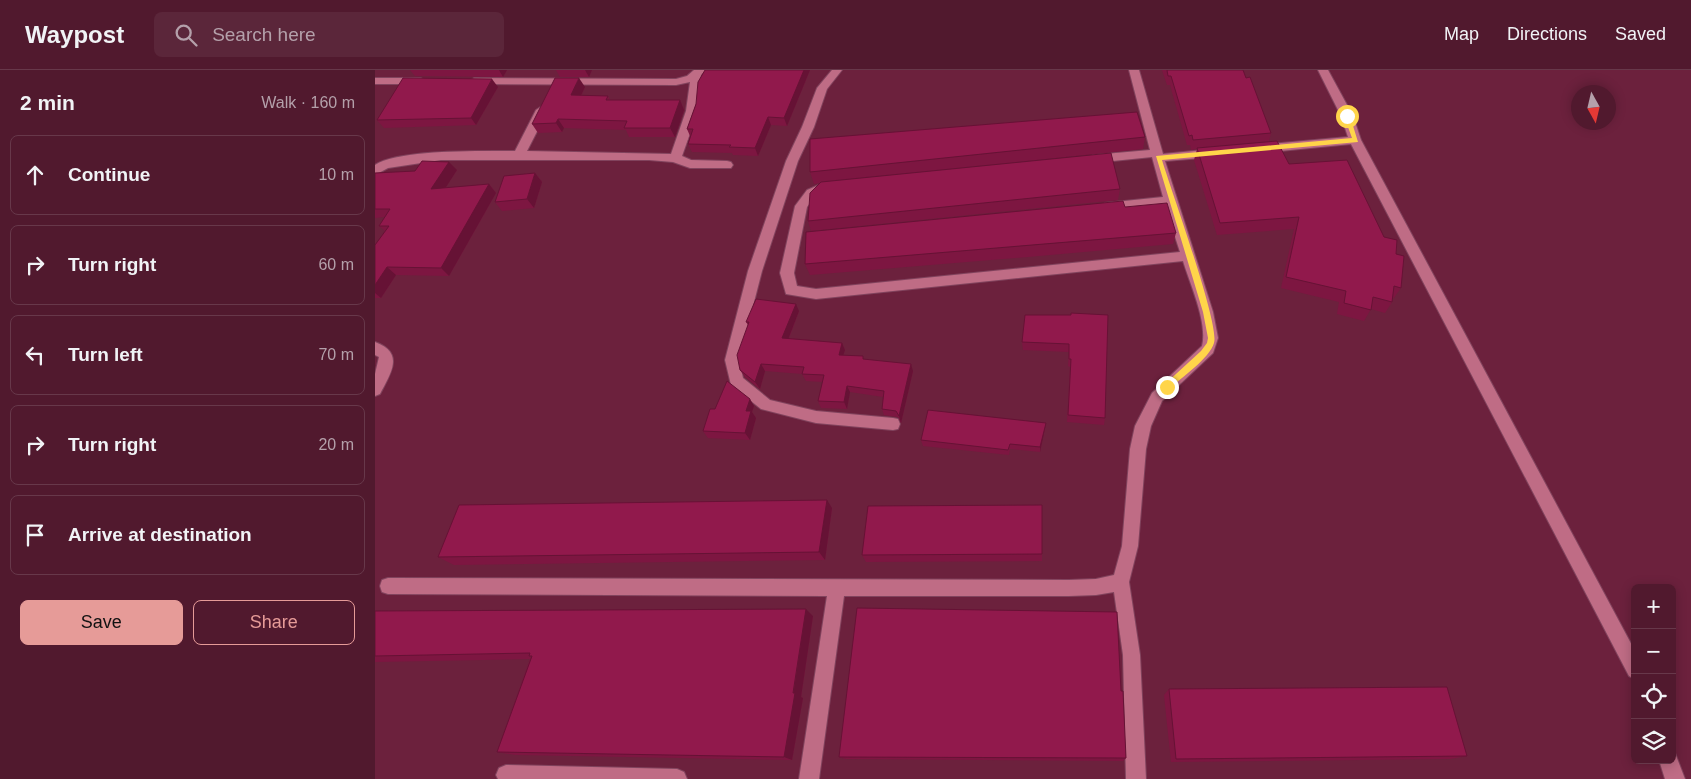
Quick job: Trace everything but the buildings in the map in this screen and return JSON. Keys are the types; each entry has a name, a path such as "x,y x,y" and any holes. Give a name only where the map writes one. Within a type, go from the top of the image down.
{"street":[{"path":"416,81 421,70"},
{"path":"837,70 822,88 808,127 792,161 755,271 732,360 736,381 766,405 815,417 893,424"},
{"path":"1134,70 1170,201 1206,312 1211,338 1210,344 1203,354 1157,397 1143,426 1138,449 1130,546 1121,582 1127,605 1130,640 1137,779"},
{"path":"1323,70 1347,116 1355,140 1631,662"},
{"path":"463,81 552,90 676,82 686,80 698,73"},
{"path":"675,158 692,111 698,73"},
{"path":"375,81 435,81"},
{"path":"519,154 552,90"},
{"path":"1247,150 1355,140"},
{"path":"1078,161 1227,152"},
{"path":"375,170 385,164 422,159 519,154 675,158 690,164 727,165"},
{"path":"841,185 821,187 811,192 801,206 799,238 787,273 791,290 816,294 1187,256"},
{"path":"1091,209 1170,201"},
{"path":"375,348 386,354 387,360 375,390"},
{"path":"388,586 1069,588 1096,587 1121,582"},
{"path":"809,779 837,588"},
{"path":"1670,764 1675,779"},
{"path":"506,775 677,779"}],"route":[{"path":"1167,387 1203,354 1210,344 1211,338 1206,312 1158,158 1355,140 1347,116"}]}
